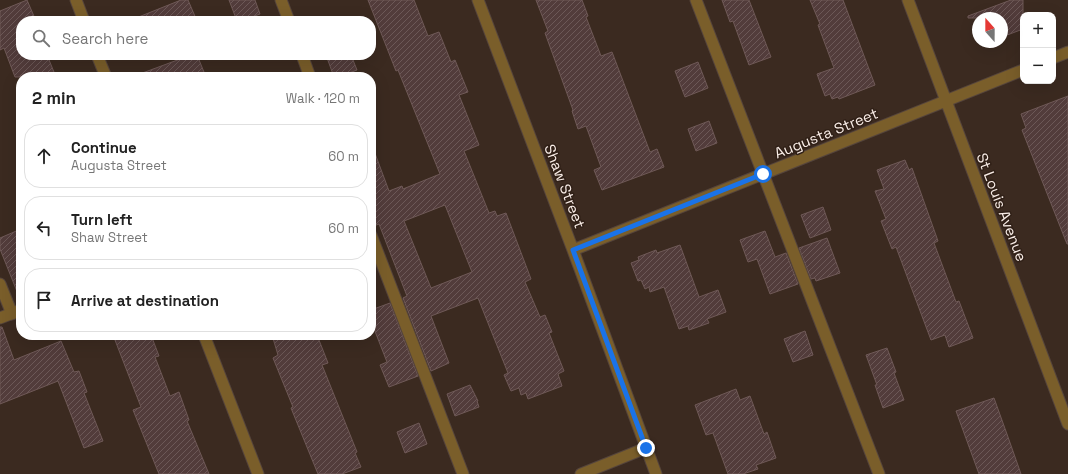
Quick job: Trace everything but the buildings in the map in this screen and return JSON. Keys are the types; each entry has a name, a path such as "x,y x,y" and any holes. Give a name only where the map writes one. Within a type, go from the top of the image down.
{"street":[{"path":"76,0 82,16"},
{"path":"281,0 287,16"},
{"name":"Shaw Street","path":"478,0 656,474"},
{"path":"696,0 879,474"},
{"name":"St Louis Avenue","path":"908,0 1068,424"},
{"path":"1056,57 1068,52"},
{"path":"99,60 104,72"},
{"path":"304,60 308,72"},
{"name":"Augusta Street","path":"573,250 1020,71"},
{"path":"376,248 463,474"},
{"path":"0,284 16,312 0,318"},
{"path":"206,340 258,474"},
{"path":"581,474 646,448"}],"route":[{"path":"646,448 573,250 763,174"}]}
